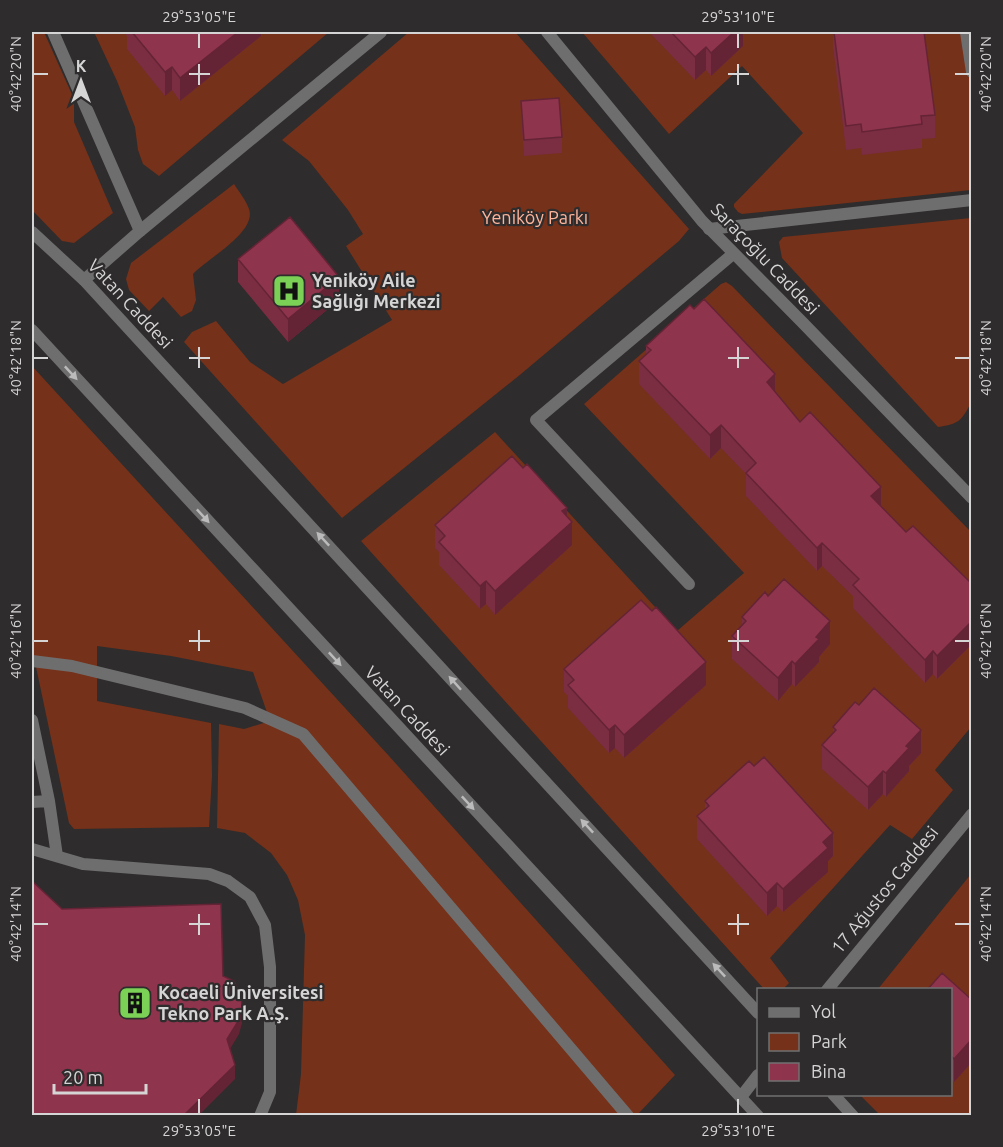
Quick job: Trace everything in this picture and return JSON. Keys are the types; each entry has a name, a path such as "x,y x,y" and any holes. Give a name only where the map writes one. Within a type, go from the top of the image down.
{"street":[{"path":"53,32 140,231"},
{"path":"84,280 381,32"},
{"name":"Saraçoğlu Caddesi","path":"547,32 709,229 972,498"},
{"path":"966,32 972,72"},
{"path":"709,229 972,200"},
{"name":"Vatan Caddesi","path":"32,232 84,280 757,1011"},
{"path":"689,584 536,420 733,254"},
{"name":"Vatan Caddesi","path":"32,330 758,1116"},
{"path":"32,661 72,666 245,708 303,734 628,1116"},
{"path":"32,720 49,801 57,856"},
{"path":"32,802 49,801"},
{"name":"17 Ağustos Caddesi","path":"830,988 972,814"},
{"path":"32,849 82,864 209,874 228,881 250,897 265,925 270,967 270,1092 260,1116"},
{"path":"741,1097 757,1077"},
{"path":"834,1096 853,1116"}],"green space":[{"path":"32,32 44,32 74,99 74,122 113,213 74,243 62,241 32,210"},
{"path":"94,32 329,32 159,176 143,164 138,150 135,127"},
{"name":"Yeniköy Parkı","path":"409,32 515,32 689,229 679,241 521,374 342,518 184,342 192,332 216,321 250,362 283,384 392,320 346,246 363,234 348,210 309,161 282,140"},
{"path":"582,32 971,32 971,190 742,214 734,207 734,204 803,133 742,66 669,134"},
{"path":"234,184 248,206 250,218 246,227 230,244 193,274 196,300 192,311 181,317 163,297 149,311 129,290 126,279 131,263"},
{"path":"971,218 971,403 959,421 938,427 782,258 779,242 783,237"},
{"path":"726,282 732,286 971,532 971,727 935,770 953,790 912,839 890,825 770,958 789,983 784,988 763,988 361,541 495,432 677,631 744,573 584,404"},
{"path":"32,366 389,756 675,1075 637,1115 296,1115 301,1074 305,935 298,900 287,875 271,853 245,833 217,828 219,724 244,729 270,721 253,672 171,656 97,646 97,701 211,723 212,776 209,827 74,829 69,823 32,648"},
{"path":"971,874 971,1115 880,1115 861,1096 952,1096 952,988 879,988"}],"building":[{"path":"132,32 238,32 180,78 172,67 165,72"},
{"path":"671,32 734,32 711,53 706,47 695,57"},
{"path":"834,32 924,32 935,115 921,116 922,124 862,132 861,124 846,126"},
{"path":"559,98 562,137 524,140 521,101"},
{"name":"Yeniköy Aile Sağlığı Merkezi","path":"290,217 339,277 288,319 238,259"},
{"path":"704,299 775,374 767,382 800,422 810,412 881,487 871,496 906,532 913,526 972,584 972,621 937,656 933,651 925,660 853,585 859,579 822,543 817,548 746,473 756,463 721,425 710,435 639,361 651,350 646,346 690,305 694,309"},
{"path":"512,456 523,468 527,464 567,508 562,511 572,522 495,591 486,581 480,586 439,542 445,536 435,525"},
{"path":"784,579 830,621 816,637 819,639 795,664 792,661 778,678 732,636 746,621 742,617 765,592 768,596"},
{"path":"641,600 652,611 656,607 706,662 624,735 615,725 609,730 568,685 574,680 564,669"},
{"path":"874,688 921,730 906,746 909,748 886,773 883,771 868,787 822,745 836,730 833,727 855,702 859,705"},
{"path":"764,757 833,833 823,842 828,848 783,889 777,883 767,893 697,816 709,806 705,801 749,761 754,766"},
{"name":"Kocaeli Üniversitesi Tekno Park A.Ş.","path":"32,881 62,909 221,904 223,976 234,981 241,995 242,1008 239,1020 227,1039 235,1065 183,1116 32,1116"},
{"path":"942,973 972,1000 972,1039 954,1059 952,1057 952,988 929,988"}],"place":[{"name":"Yeniköy Aile Sağlığı Merkezi","path":"289,291"},
{"name":"Kocaeli Üniversitesi Tekno Park A.Ş.","path":"135,1003"}]}
